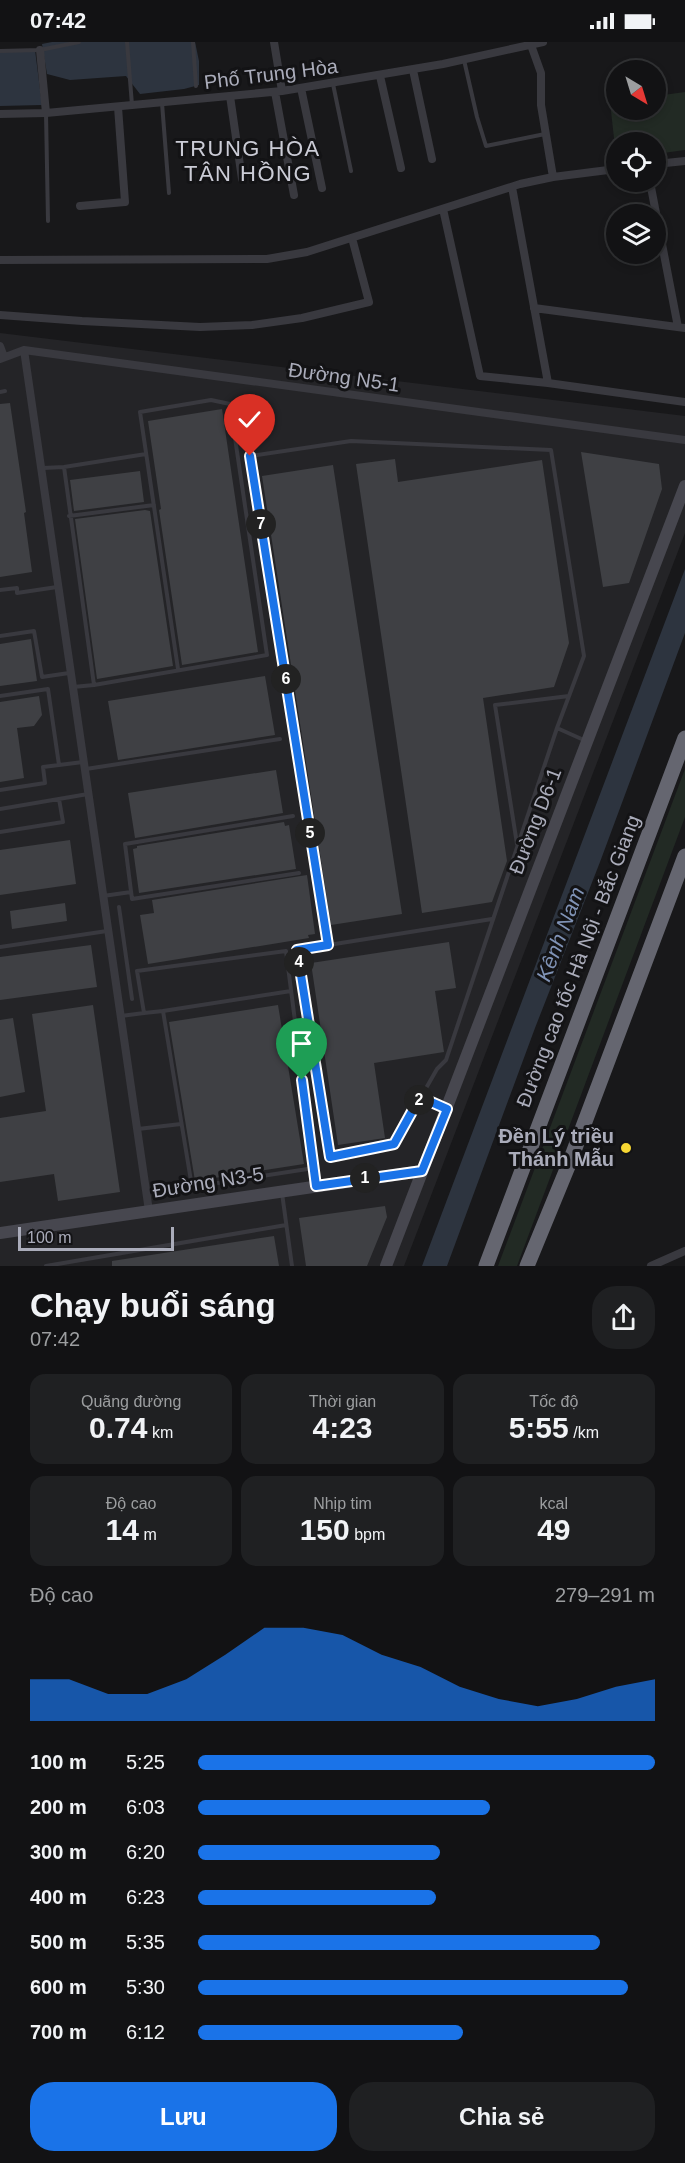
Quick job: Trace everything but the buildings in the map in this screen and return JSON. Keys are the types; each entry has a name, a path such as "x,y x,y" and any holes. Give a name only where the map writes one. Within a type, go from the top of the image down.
{"highway":[{"name":"Đường cao tốc Hà Nội - Bắc Giang","path":"486,1266 685,738"},
{"path":"530,1261 685,856"}],"street":[{"path":"274,42 278,92 294,195"},
{"name":"Phố Trung Hòa","path":"0,114 46,113 278,92 412,70 464,60 525,44 543,42"},
{"path":"525,44 541,73 541,105 553,177"},
{"path":"40,51 46,113"},
{"path":"412,70 432,159"},
{"path":"380,76 400,168"},
{"path":"302,88 322,188"},
{"path":"230,96 242,179"},
{"path":"80,206 125,202 118,106"},
{"path":"666,163 685,161"},
{"path":"0,260 267,260 308,252 512,187 553,177 606,170"},
{"path":"512,187 548,383"},
{"path":"534,308 682,327 652,192"},
{"path":"443,209 480,376 685,402"},
{"path":"0,315 200,327 252,325 302,318 369,302 352,238"},
{"path":"0,346 2,358"},
{"path":"24,350 149,1211"},
{"name":"Đường N5-1","path":"2,358 24,350 685,440"},
{"name":"Đường D6-1","path":"386,1266 685,486"},
{"name":"Đường N3-5","path":"0,1233 422,1171"},
{"path":"651,1266 685,1251"}],"lane":[{"path":"0,51 40,51 79,42"},
{"path":"127,42 132,105"},
{"path":"194,42 196,86"},
{"path":"464,60 486,146 546,134"},
{"path":"333,84 351,171"},
{"path":"162,102 169,193"},
{"path":"46,113 48,221"},
{"path":"72,687 267,655 230,404 211,400 140,412 178,669"},
{"path":"243,406 328,945"},
{"path":"250,456 351,441 551,450 584,656 557,728 446,1060 437,1069 394,1144 330,1157 297,950 492,919"},
{"path":"42,468 64,467 146,454"},
{"path":"64,467 94,685"},
{"path":"69,516 154,505"},
{"path":"0,590 17,588 17,593 58,586"},
{"path":"0,636 34,631 42,677 70,673"},
{"path":"0,696 48,689 59,765"},
{"path":"518,844 495,705 569,696"},
{"path":"557,728 586,741"},
{"path":"0,790 45,783 43,767 85,765 280,739"},
{"path":"0,809 89,794"},
{"path":"0,832 63,822 59,800"},
{"path":"293,816 125,844 132,899 299,873"},
{"path":"103,896 131,892"},
{"path":"119,907 132,999"},
{"path":"0,947 108,931"},
{"path":"144,1013 137,971 286,951 316,1186"},
{"path":"120,1016 291,992"},
{"path":"163,1011 192,1187 314,1168"},
{"path":"420,1097 447,1109"},
{"path":"137,1129 182,1124"},
{"path":"282,1191 292,1266"},
{"path":"46,1266 286,1225"}],"shaded area":[{"path":"685,92 685,150 666,153 666,132 613,132 612,120 666,120 666,95"},
{"path":"0,333 685,416 685,533 404,1266 0,1266"},
{"path":"685,769 685,817 517,1266 498,1266"}],"water":[{"path":"52,42 195,42 199,61 199,85 140,94 126,76 70,80 47,74 42,44"},
{"path":"0,50 35,50 42,105 0,106"},
{"name":"Kênh Nam","path":"685,569 685,633 600,862 535,1028 447,1266 422,1266"}],"place":[{"name":"Đền Lý triều Thánh Mẫu","path":"626,1148"}],"district":[{"name":"TRUNG HÒA TÂN HỒNG","path":"248,160"}],"route":[{"path":"250,456 328,945 297,950 330,1157 394,1144 420,1097 447,1109 422,1171 316,1186 302,1080"}]}
